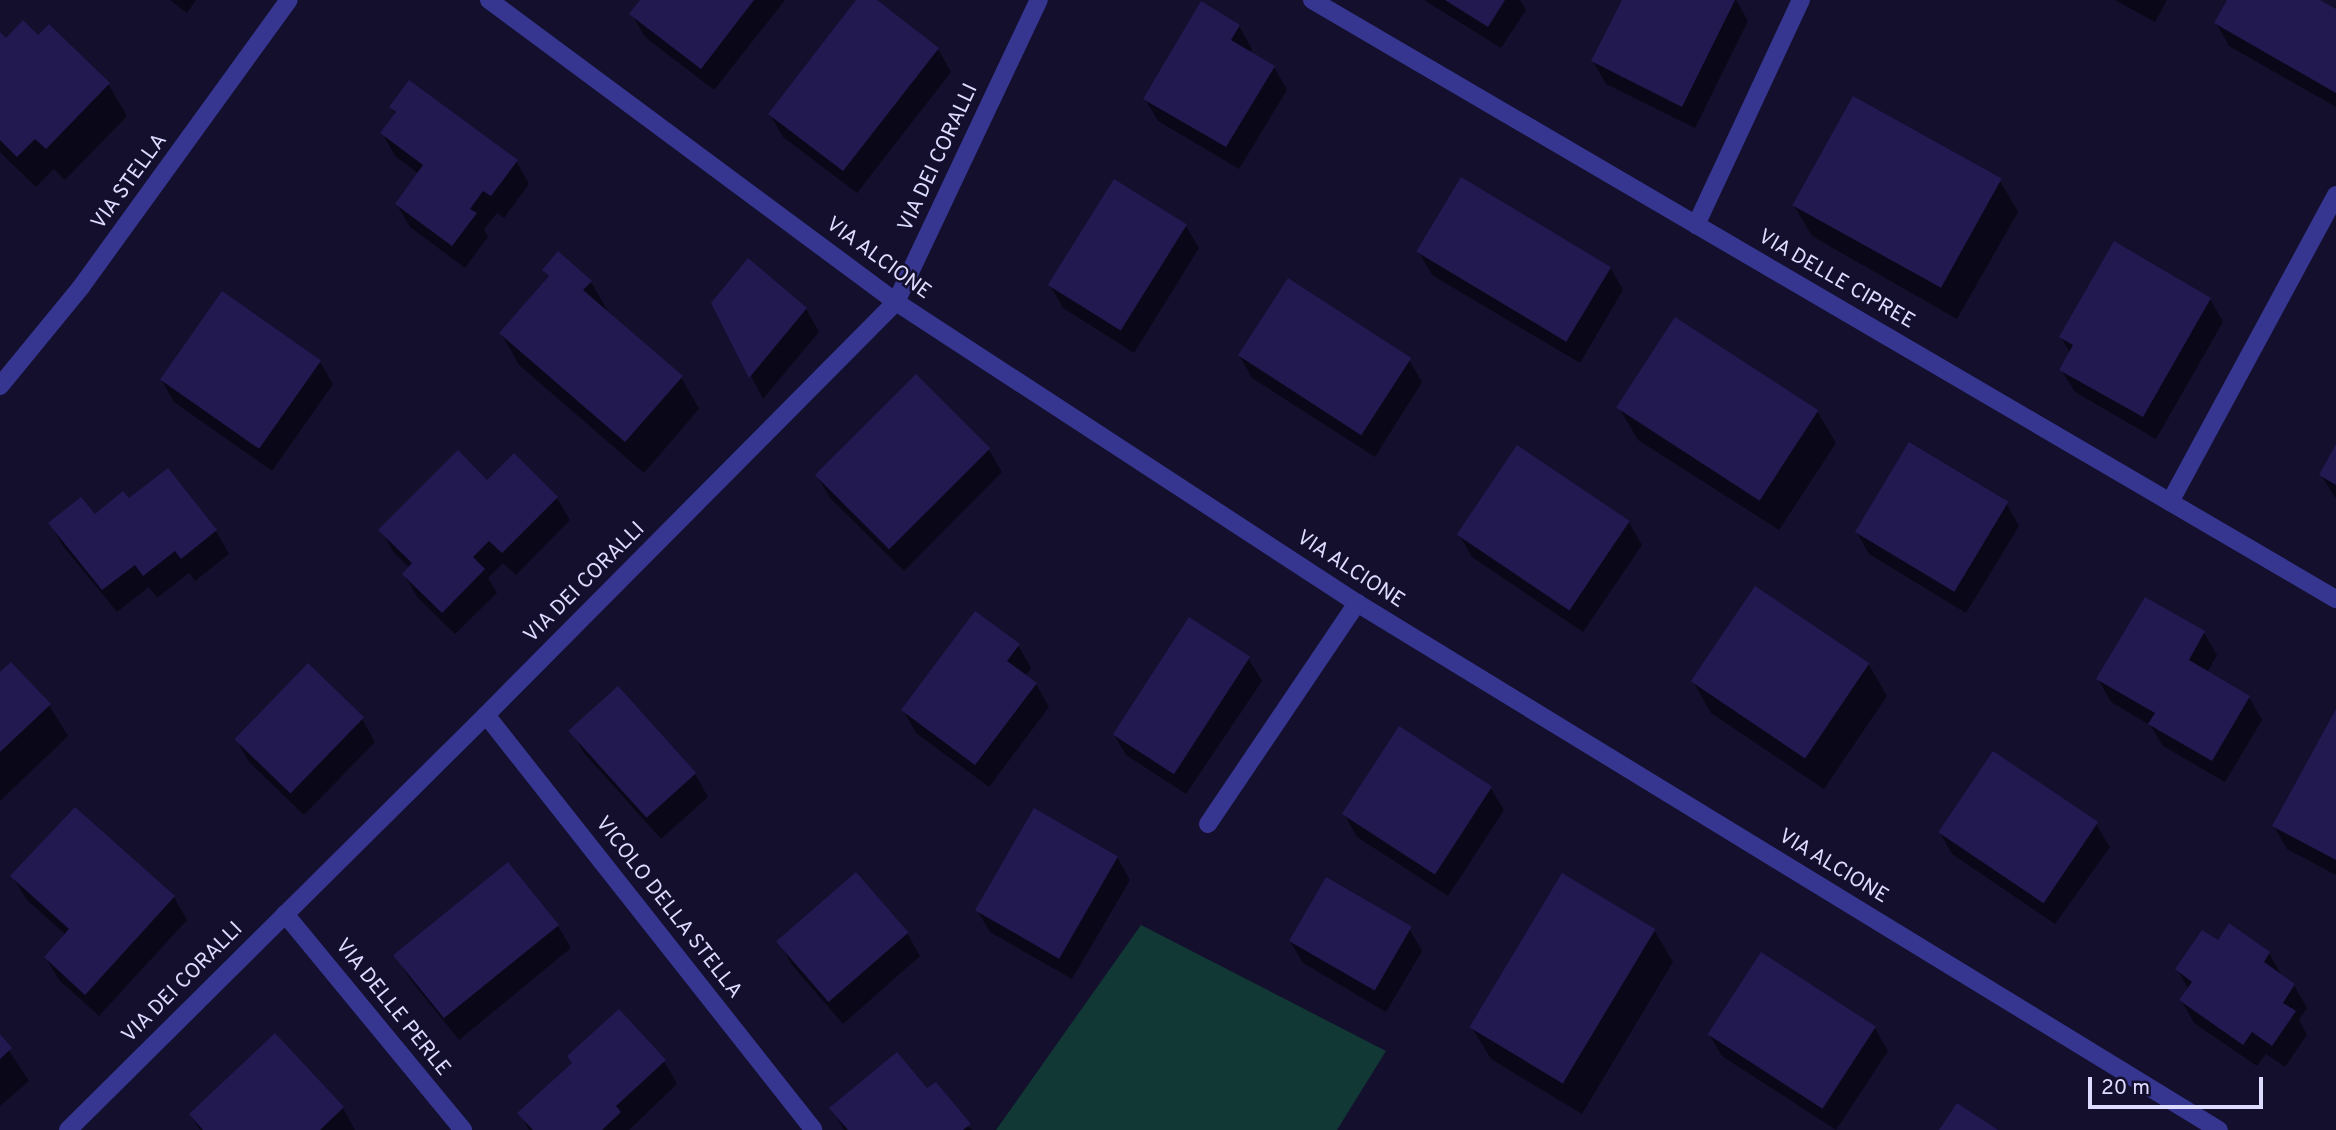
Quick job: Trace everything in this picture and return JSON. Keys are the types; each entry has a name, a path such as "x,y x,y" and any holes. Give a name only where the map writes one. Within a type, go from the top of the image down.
{"street":[{"name":"VIA STELLA","path":"0,386 94,269 289,0"},
{"name":"VIA ALCIONE","path":"489,0 896,302 1357,603 2219,1130"},
{"name":"VIA DEI CORALLI","path":"68,1130 486,715 896,302 1039,0"},
{"name":"VIA DELLE CIPREE","path":"1312,0 2336,599"},
{"path":"1696,225 1801,0"},
{"path":"2170,502 2336,195"},
{"path":"1208,824 1357,603"},
{"name":"VICOLO DELLA STELLA","path":"486,715 813,1129"},
{"name":"VIA DELLE PERLE","path":"285,914 463,1130"}],"green space":[{"path":"1141,925 1386,1051 1337,1130 996,1130"}],"building":[{"path":"640,0 754,0 701,69 629,14"},
{"path":"856,0 877,0 939,48 843,171 768,114"},
{"path":"1445,0 1505,0 1488,27"},
{"path":"1622,0 1735,0 1682,107 1591,61"},
{"path":"2227,0 2320,0 2336,9 2336,93 2214,23"},
{"path":"1201,1 1240,25 1231,40 1275,66 1226,147 1143,99"},
{"path":"23,20 38,35 49,24 110,83 46,149 35,139 17,157 0,140 0,32 6,38"},
{"path":"409,80 518,160 491,196 483,191 470,209 477,213 452,246 395,204 423,165 380,133 396,112 389,107"},
{"path":"1853,96 2002,178 1941,288 1792,205"},
{"path":"1461,177 1611,267 1566,342 1416,252"},
{"path":"1114,179 1187,225 1121,331 1048,285"},
{"path":"2114,241 2211,298 2143,417 2059,370 2073,345 2059,337"},
{"path":"558,251 592,281 583,290 683,376 625,442 499,333 549,276 542,270"},
{"path":"748,258 807,308 749,378 711,303"},
{"path":"1288,278 1411,358 1361,435 1238,355"},
{"path":"222,291 321,360 259,449 160,379"},
{"path":"1675,317 1818,410 1760,501 1616,408"},
{"path":"916,374 990,448 889,549 815,475"},
{"path":"1909,442 2008,502 1954,592 1855,532"},
{"path":"2336,444 2336,485 2319,475"},
{"path":"1517,445 1630,521 1569,611 1457,535"},
{"path":"458,450 487,480 514,453 558,497 502,553 489,541 473,557 485,569 442,613 402,574 412,563 378,530"},
{"path":"168,468 217,530 181,559 175,551 143,576 135,565 102,590 48,523 81,497 95,514 123,491 129,498"},
{"path":"1755,586 1869,663 1805,759 1691,681"},
{"path":"2145,597 2205,631 2189,660 2250,696 2212,761 2148,724 2155,713 2096,679"},
{"path":"975,611 1020,644 1007,661 1037,683 975,765 901,710"},
{"path":"1189,617 1250,657 1174,774 1113,734"},
{"path":"11,662 51,704 0,752 0,672"},
{"path":"308,663 364,717 290,793 234,739"},
{"path":"618,686 696,773 646,818 568,731"},
{"path":"2336,709 2336,860 2272,826"},
{"path":"1399,726 1492,786 1435,875 1342,814"},
{"path":"1993,751 2098,822 2043,903 1938,832"},
{"path":"75,807 175,896 85,995 44,957 69,929 10,876"},
{"path":"1034,808 1118,856 1059,959 975,910"},
{"path":"508,862 559,925 444,1018 393,955"},
{"path":"856,872 908,932 828,1002 776,942"},
{"path":"1562,873 1655,929 1563,1083 1469,1027"},
{"path":"1326,877 1412,926 1375,991 1289,941"},
{"path":"2229,923 2270,952 2264,962 2295,984 2283,1003 2296,1011 2272,1046 2252,1032 2243,1045 2179,1000 2192,982 2175,969 2202,930 2218,940"},
{"path":"1761,952 1876,1027 1823,1109 1708,1034"},
{"path":"619,1009 666,1060 616,1106 621,1112 602,1130 533,1130 517,1113 572,1063 567,1056"},
{"path":"275,1033 344,1107 320,1130 203,1130 189,1114"},
{"path":"0,1034 12,1048 0,1059"},
{"path":"897,1052 927,1088 936,1082 971,1124 963,1130 848,1130 829,1108"},
{"path":"1957,1103 1998,1130 1939,1130"}]}
